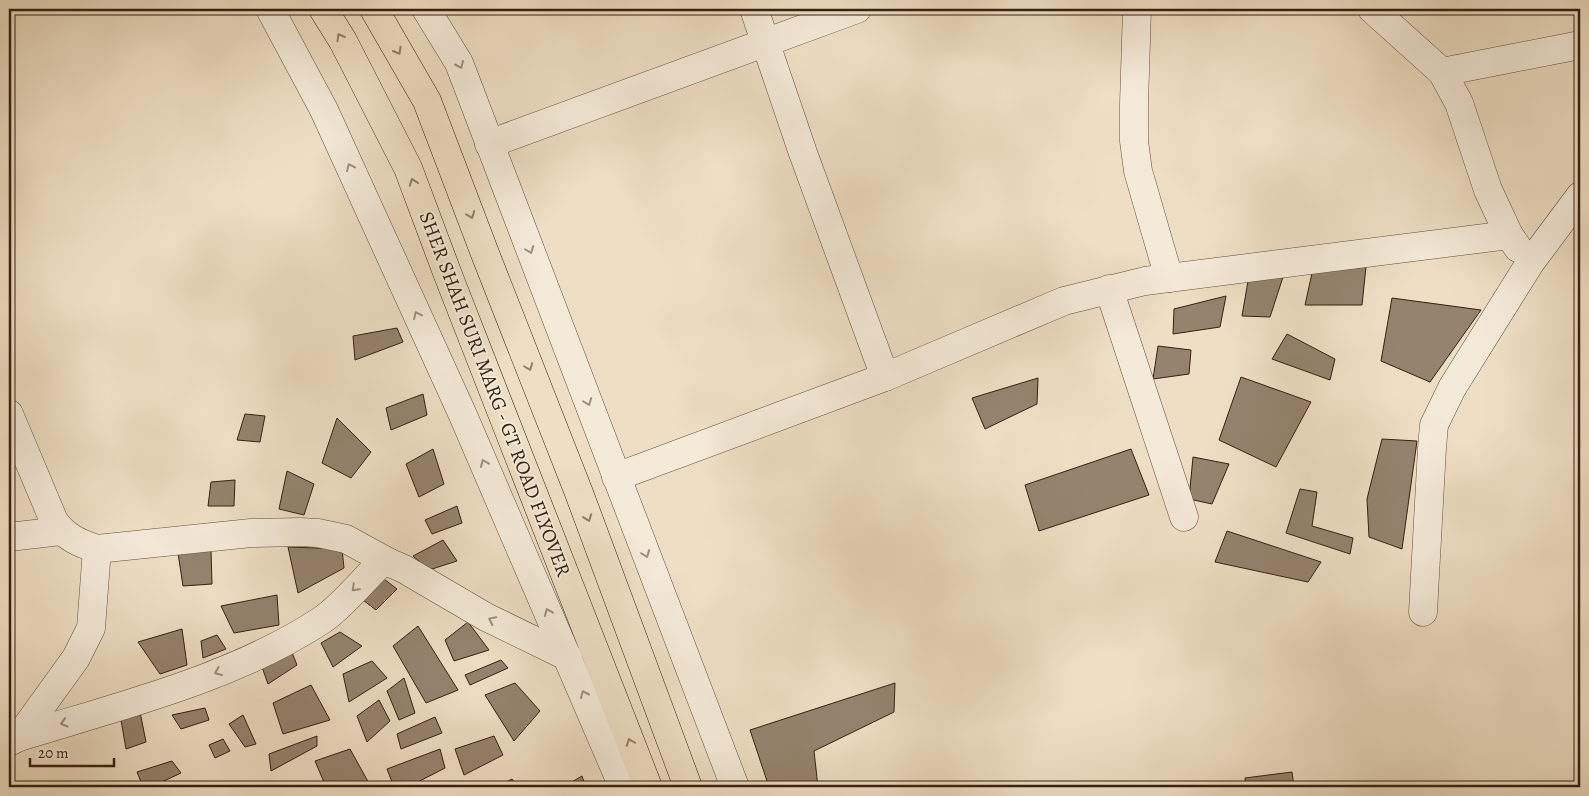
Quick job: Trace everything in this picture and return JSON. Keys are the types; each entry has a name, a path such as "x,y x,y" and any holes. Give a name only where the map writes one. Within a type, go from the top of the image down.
{"main road":[{"name":"SHER SHAH SURI MARG - GT ROAD FLYOVER","path":"323,9 343,41 408,168 451,284 648,787"},
{"name":"SHER SHAH SURI MARG - GT ROAD FLYOVER","path":"374,9 427,101 579,493 688,787"}],"street":[{"path":"270,9 328,119 462,413 624,787"},
{"path":"426,9 459,63 734,787"},
{"path":"754,9 803,153 885,377"},
{"path":"489,144 857,9"},
{"path":"1137,9 1134,142 1138,171 1169,278"},
{"path":"1372,9 1442,72 1459,104 1488,190 1509,235 1530,263"},
{"path":"1442,72 1580,45"},
{"path":"1423,612 1434,425 1452,388 1530,263 1580,196"},
{"path":"616,477 885,377 1064,302 1109,289 1145,281 1509,235"},
{"path":"1109,289 1184,517"},
{"path":"9,414 54,521 70,538 97,549 251,533 309,532 346,539 404,569 486,617 568,657"},
{"path":"9,537 61,530"},
{"path":"14,740 76,658 91,628 97,549"},
{"path":"14,740 199,681 285,642 324,619 380,564 388,562"}],"building":[{"path":"1366,267 1362,305 1305,305 1312,273"},
{"path":"1283,277 1270,317 1242,316 1248,281"},
{"path":"1226,296 1220,327 1173,334 1174,309"},
{"path":"1392,298 1481,310 1430,382 1381,361"},
{"path":"397,328 403,342 355,360 353,336"},
{"path":"1287,334 1335,359 1330,380 1272,359"},
{"path":"1158,346 1191,350 1189,374 1153,379"},
{"path":"1241,377 1311,402 1276,467 1219,440"},
{"path":"1038,378 1037,404 985,429 972,398"},
{"path":"423,394 427,415 391,430 386,408"},
{"path":"245,414 265,416 260,442 237,440"},
{"path":"337,418 371,452 351,478 322,463"},
{"path":"1382,439 1417,441 1402,549 1369,537 1367,499"},
{"path":"433,449 444,484 419,497 406,464"},
{"path":"1131,449 1149,495 1039,531 1025,485"},
{"path":"1193,457 1229,464 1212,504 1189,499"},
{"path":"287,471 314,484 304,515 279,509"},
{"path":"235,480 234,506 208,506 211,482"},
{"path":"1300,489 1317,492 1312,526 1353,538 1350,554 1286,533"},
{"path":"457,506 462,523 432,534 425,520"},
{"path":"1227,531 1321,562 1308,582 1215,562"},
{"path":"443,540 457,561 429,570 413,556"},
{"path":"288,547 342,549 344,568 298,593"},
{"path":"211,550 212,584 183,586 178,553"},
{"path":"380,576 397,589 376,610 359,597"},
{"path":"277,595 279,625 234,633 221,606"},
{"path":"468,622 489,650 454,661 445,640"},
{"path":"418,626 458,690 426,703 393,646"},
{"path":"182,629 187,665 160,674 138,642"},
{"path":"340,632 362,646 333,667 321,643"},
{"path":"217,635 226,649 203,658 201,641"},
{"path":"291,650 297,665 268,684 261,664"},
{"path":"501,660 508,668 470,685 465,675"},
{"path":"372,661 387,678 349,702 343,674"},
{"path":"404,678 415,713 399,720 387,691"},
{"path":"515,683 540,711 514,741 485,695"},
{"path":"895,683 894,712 814,751 818,787 769,787 750,730"},
{"path":"311,685 330,720 283,734 273,703"},
{"path":"379,700 390,721 367,742 357,716"},
{"path":"205,708 209,720 181,729 172,715"},
{"path":"140,712 146,742 126,749 121,720"},
{"path":"243,715 256,744 245,747 229,724"},
{"path":"435,717 442,733 401,749 397,734"},
{"path":"317,736 317,746 271,771 269,754"},
{"path":"494,736 503,755 464,775 455,749"},
{"path":"223,739 230,751 215,758 209,745"},
{"path":"350,749 371,787 326,787 315,761"},
{"path":"440,749 445,768 408,787 394,787 387,769"},
{"path":"172,761 181,773 151,787 143,787 137,772"},
{"path":"1292,772 1294,787 1246,787 1245,778"},
{"path":"582,776 586,787 563,787"},
{"path":"512,779 517,787 497,787"}]}
